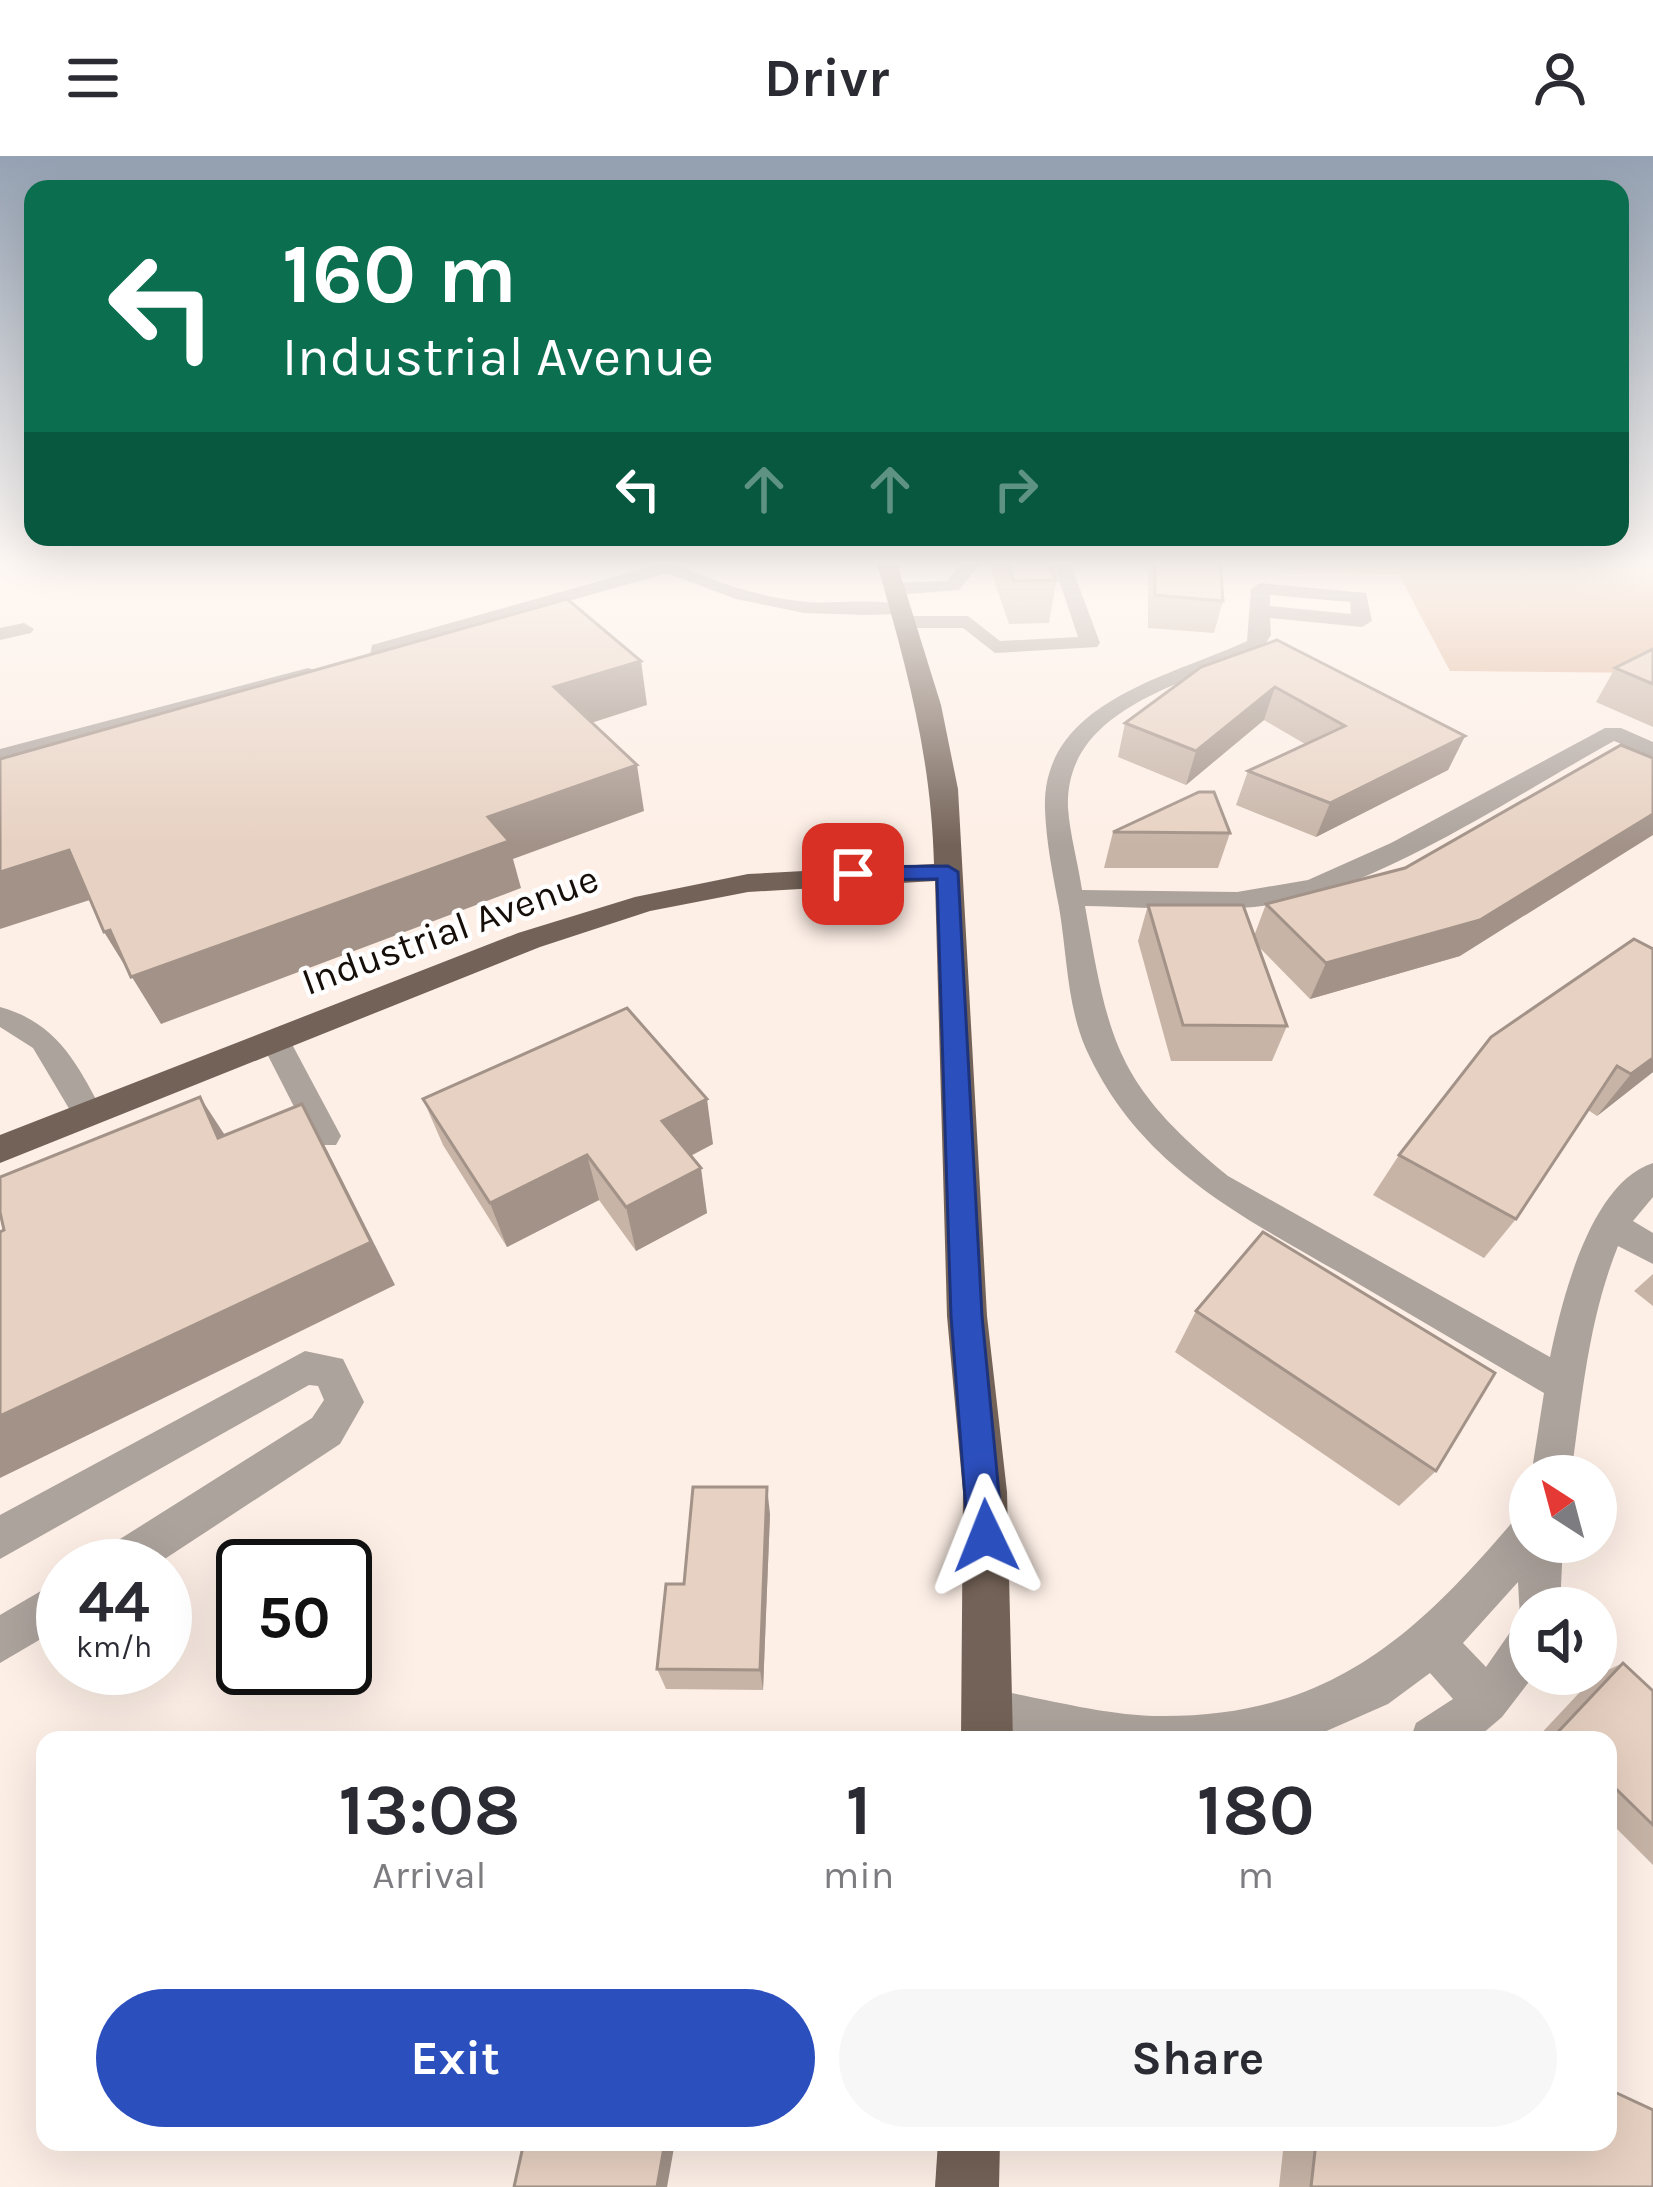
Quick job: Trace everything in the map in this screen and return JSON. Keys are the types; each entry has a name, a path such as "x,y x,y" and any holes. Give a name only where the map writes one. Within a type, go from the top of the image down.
{"main road":[{"path":"913,655 929,705 945,789 967,1316 985,1492 988,1726"},
{"name":"Industrial Avenue","path":"0,1149 529,940 645,904 748,883 948,872"},
{"path":"967,2187 969,2151"}],"street":[{"path":"379,655 379,660 390,664 441,655"},
{"path":"1230,655 1134,693 1079,739 1060,776 1055,806 1099,1047 1135,1108 1182,1158 1252,1208 1567,1387"},
{"path":"0,756 297,674 311,679 303,693 285,700 0,779"},
{"path":"1070,898 1237,900 1314,887 1583,759 1613,733 1653,750"},
{"path":"0,1017 32,1027 50,1047 88,1114"},
{"path":"275,1040 326,1136"},
{"path":"1555,1455 1591,1264 1611,1225 1653,1176"},
{"path":"1611,1225 1653,1250"},
{"path":"0,1538 305,1368 330,1371 345,1402 326,1431 158,1539"},
{"path":"1292,1731 1389,1679 1433,1644 1509,1560"},
{"path":"0,1640 36,1617"},
{"path":"1433,1644 1486,1701"},
{"path":"1445,1731 1486,1701 1509,1675"},
{"path":"988,1726 1048,1731"}],"shaded area":[{"path":"1441,655 1653,655 1653,673 1450,671"}],"building":[{"path":"369,655 634,655 641,661 554,687 637,765 488,817 509,841 131,977 110,930 104,932 69,850 0,872 0,759"},
{"path":"1235,655 1306,655 1465,736 1330,803 1248,771 1345,726 1275,687 1196,751 1125,723 1201,667"},
{"path":"1641,655 1653,655 1653,684 1615,668"},
{"path":"1621,745 1653,758 1653,814 1480,920 1326,963 1266,904 1405,868"},
{"path":"1199,792 1214,792 1230,833 1113,832"},
{"path":"1148,905 1243,905 1287,1026 1183,1025"},
{"path":"1634,939 1653,949 1653,1058 1631,1074 1617,1066 1516,1219 1399,1155 1491,1037"},
{"path":"627,1008 707,1099 662,1121 701,1168 626,1207 587,1155 490,1203 423,1099"},
{"path":"200,1097 218,1138 302,1104 371,1242 0,1416 0,1232 4,1230 0,1177"},
{"path":"1263,1232 1495,1373 1436,1471 1196,1311"},
{"path":"693,1487 767,1487 760,1670 657,1669 666,1584 684,1584"},
{"path":"1623,1663 1653,1691 1653,1825 1617,1790 1617,1731 1559,1731 1593,1695 1617,1695 1617,1669"},
{"path":"1617,2093 1653,2110 1653,2187 1311,2187 1315,2151 1617,2151"},
{"path":"522,2151 663,2151 657,2187 514,2187"}],"route":[{"path":"853,874 948,872 967,1316 986,1536"}]}
